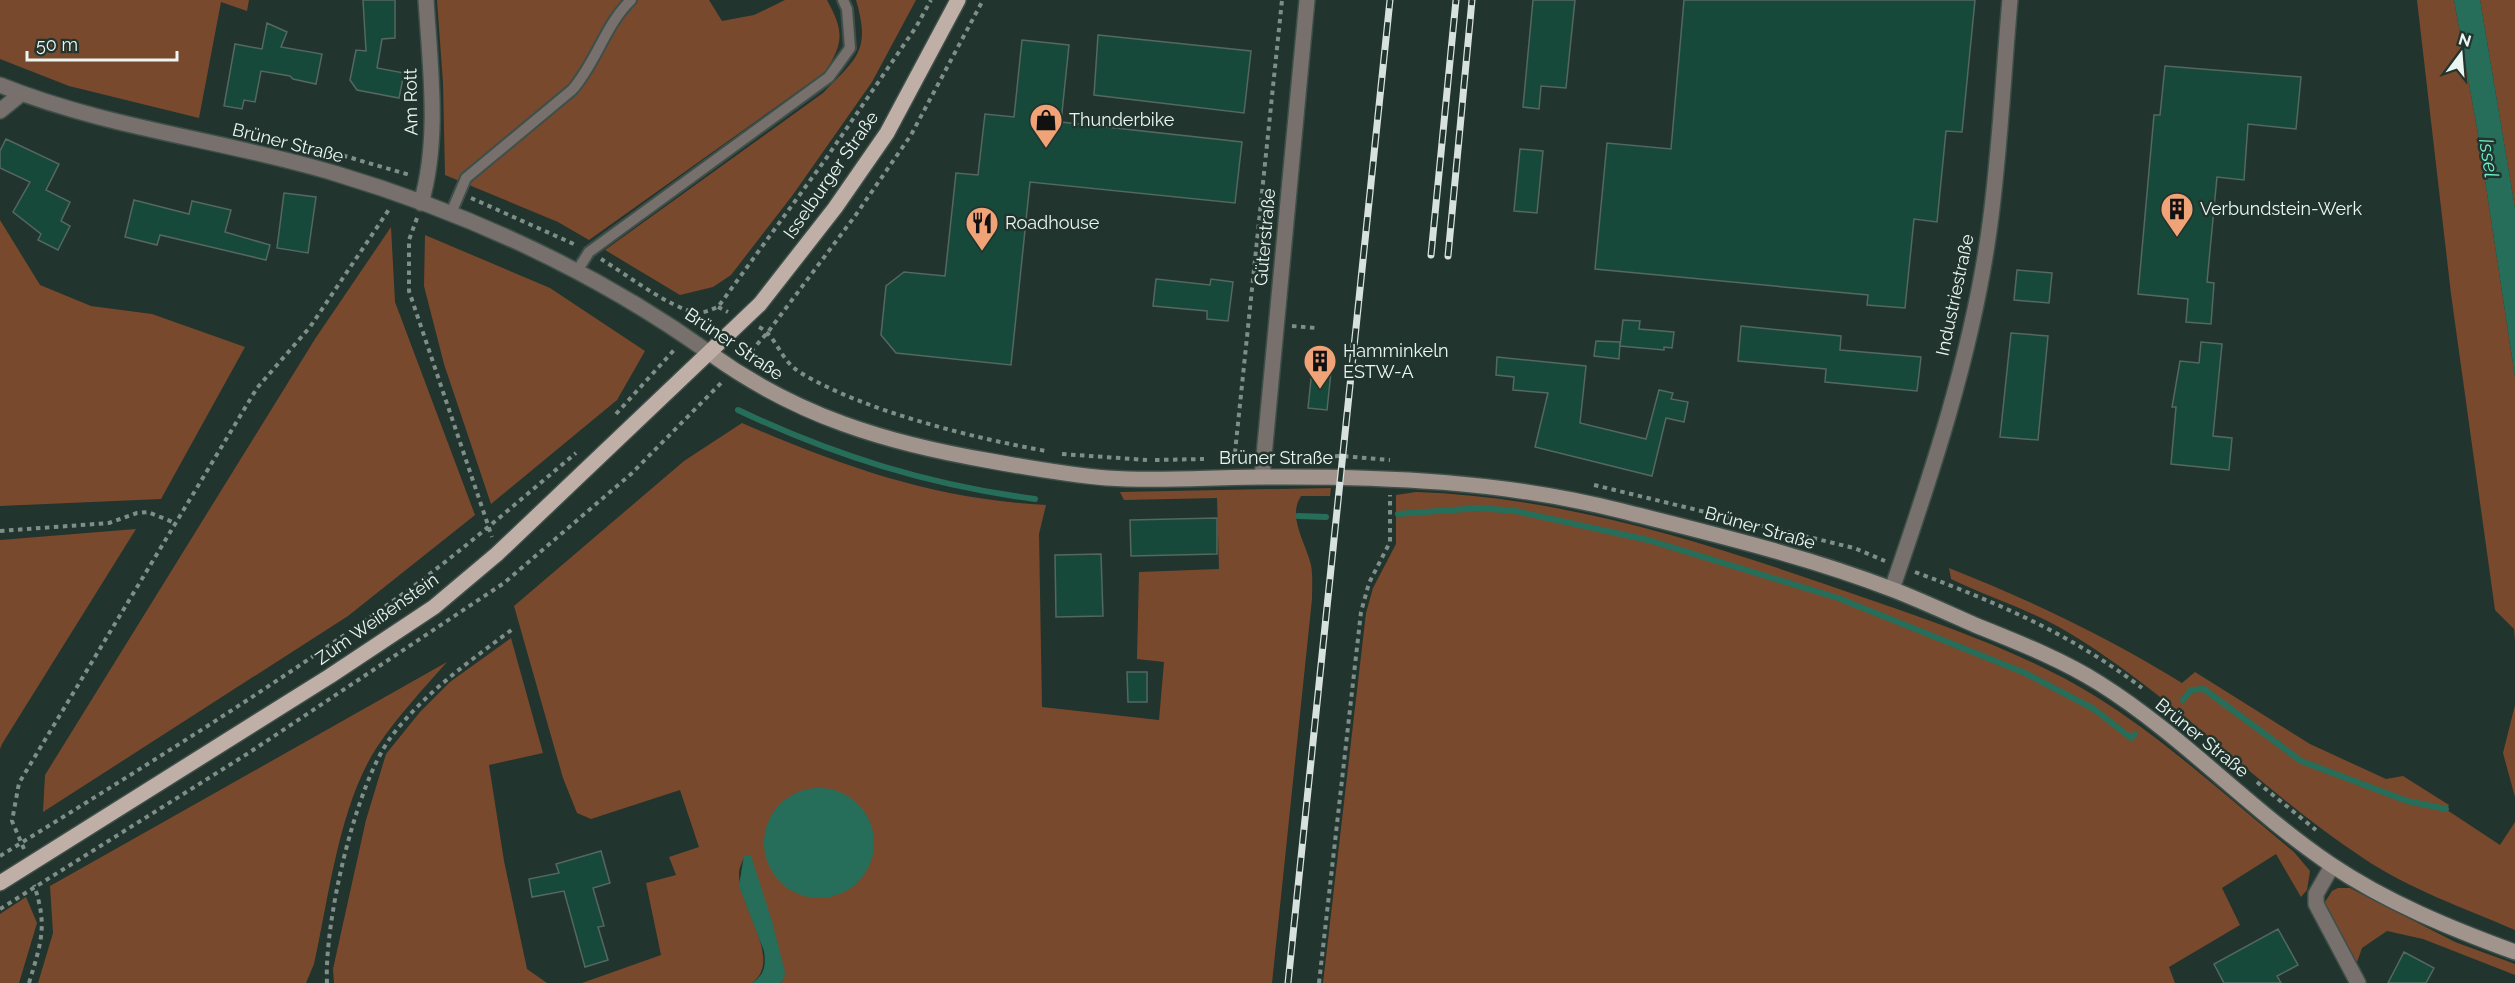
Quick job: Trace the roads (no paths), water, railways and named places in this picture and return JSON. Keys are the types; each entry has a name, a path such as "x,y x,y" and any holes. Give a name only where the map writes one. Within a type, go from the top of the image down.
{"main road":[{"name":"Isselburger Straße","path":"711,354 774,287 868,161 887,133 958,0"},
{"name":"Brüner Straße","path":"711,354 755,385 808,411 848,427 918,448 1053,472 1111,478 1390,479 1484,484 1551,494 1773,551 1892,589 2042,653 2097,682 2152,721 2332,866 2403,905 2515,952"},
{"name":"Zum Weißenstein","path":"0,883 330,676 434,607 497,554 711,354"}],"street":[{"name":"Am Rott","path":"421,202 431,165 430,67 426,0"},
{"name":"Güterstraße","path":"1262,477 1307,0"},
{"name":"Industriestraße","path":"1892,589 1928,485 1979,284 1989,230 2010,0"},
{"name":"Brüner Straße","path":"0,85 21,94 108,120 336,174 451,213 544,252 686,336 711,354"},
{"path":"0,111 21,94"},
{"path":"2332,866 2316,894 2316,904 2358,983"}],"lane":[{"path":"451,213 466,178 565,96 587,73 610,28 631,0"},
{"path":"577,271 589,252 830,77 850,48 847,9 843,0"}],"water":[{"name":"Issel","path":"2454,0 2480,0 2515,208 2515,377 2478,134"},
{"path":"819,788 840,792 858,804 870,822 874,843 870,864 858,882 840,894 819,898 798,894 780,882 768,864 764,843 768,822 780,804 798,792"},
{"path":"744,855 751,856 772,921 785,972 784,979 780,983 752,983 762,973 765,956 739,886"}],"waterway":[{"path":"738,410 810,441 883,466 958,486 1035,499"},
{"path":"1398,514 1480,508 1515,511 1648,540 1838,598 2025,673 2094,709 2131,738 2135,734"},
{"path":"1298,516 1326,517"},
{"path":"2183,700 2191,690 2204,689 2301,761 2407,801 2446,809"}],"railway":[{"path":"1288,983 1390,0"},
{"path":"1431,255 1456,0"},
{"path":"1448,256 1472,0"}],"place":[{"name":"Thunderbike","path":"1046,149"},
{"name":"Verbundstein-Werk","path":"2177,238"},
{"name":"Roadhouse","path":"982,252"},
{"name":"Hamminkeln ESTW-A","path":"1320,390"}]}
